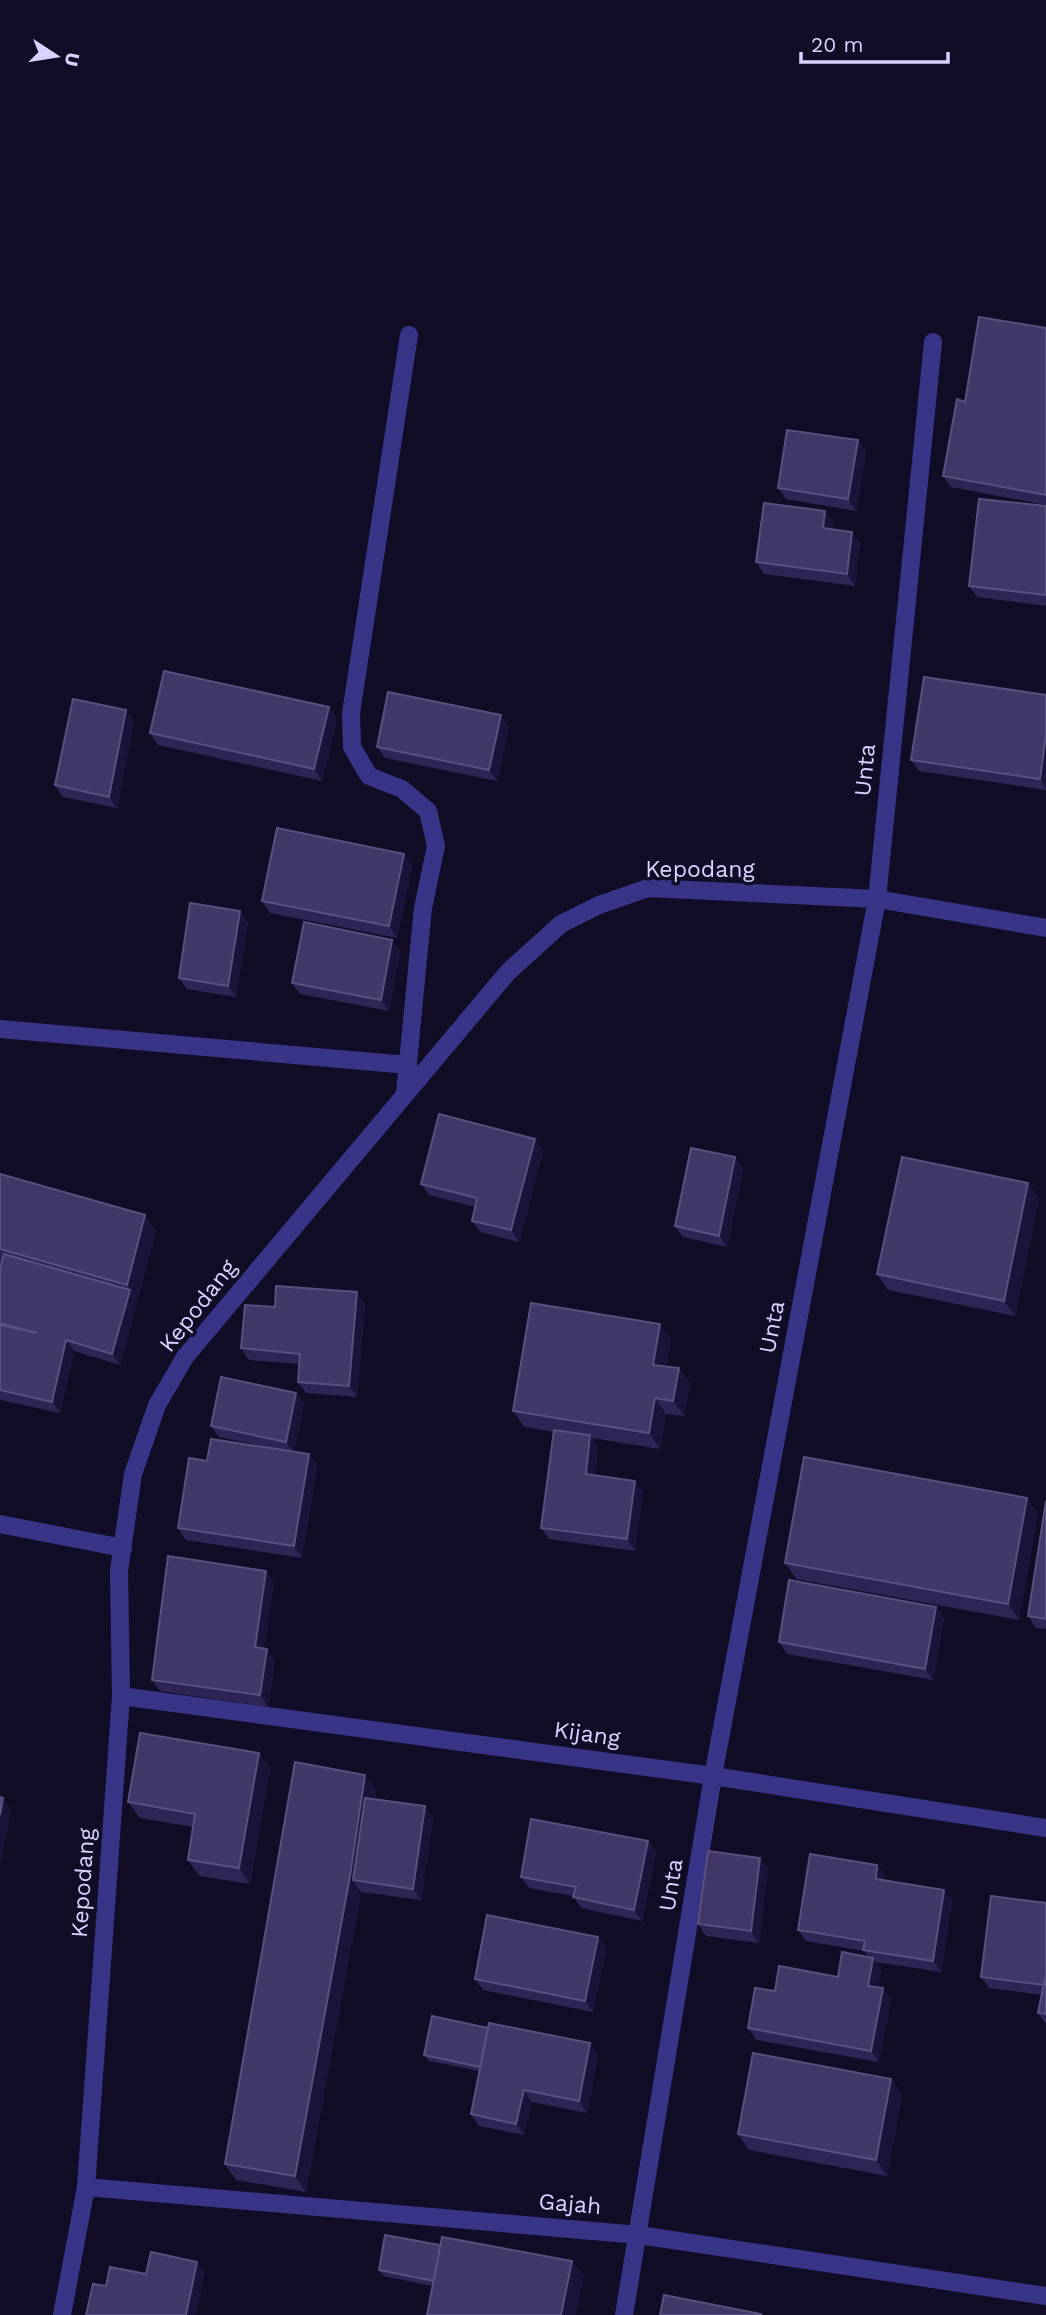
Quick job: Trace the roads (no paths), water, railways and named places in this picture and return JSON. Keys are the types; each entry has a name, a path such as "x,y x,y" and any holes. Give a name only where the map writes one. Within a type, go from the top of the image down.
{"street":[{"path":"405,1093 423,908 436,846 428,811 401,789 369,776 352,747 351,713 409,335"},
{"name":"Unta","path":"624,2315 713,1776 877,899 933,342"},
{"name":"Kepodang","path":"62,2315 86,2188 121,1696 120,1571 134,1474 157,1405 185,1357 508,972 561,924 599,905 648,888 877,899 1046,928"},
{"path":"0,1029 408,1065"},
{"path":"0,1524 123,1548"},
{"name":"Kijang","path":"121,1696 713,1776 1046,1828"},
{"name":"Gajah","path":"86,2188 639,2235 1046,2296"}]}
